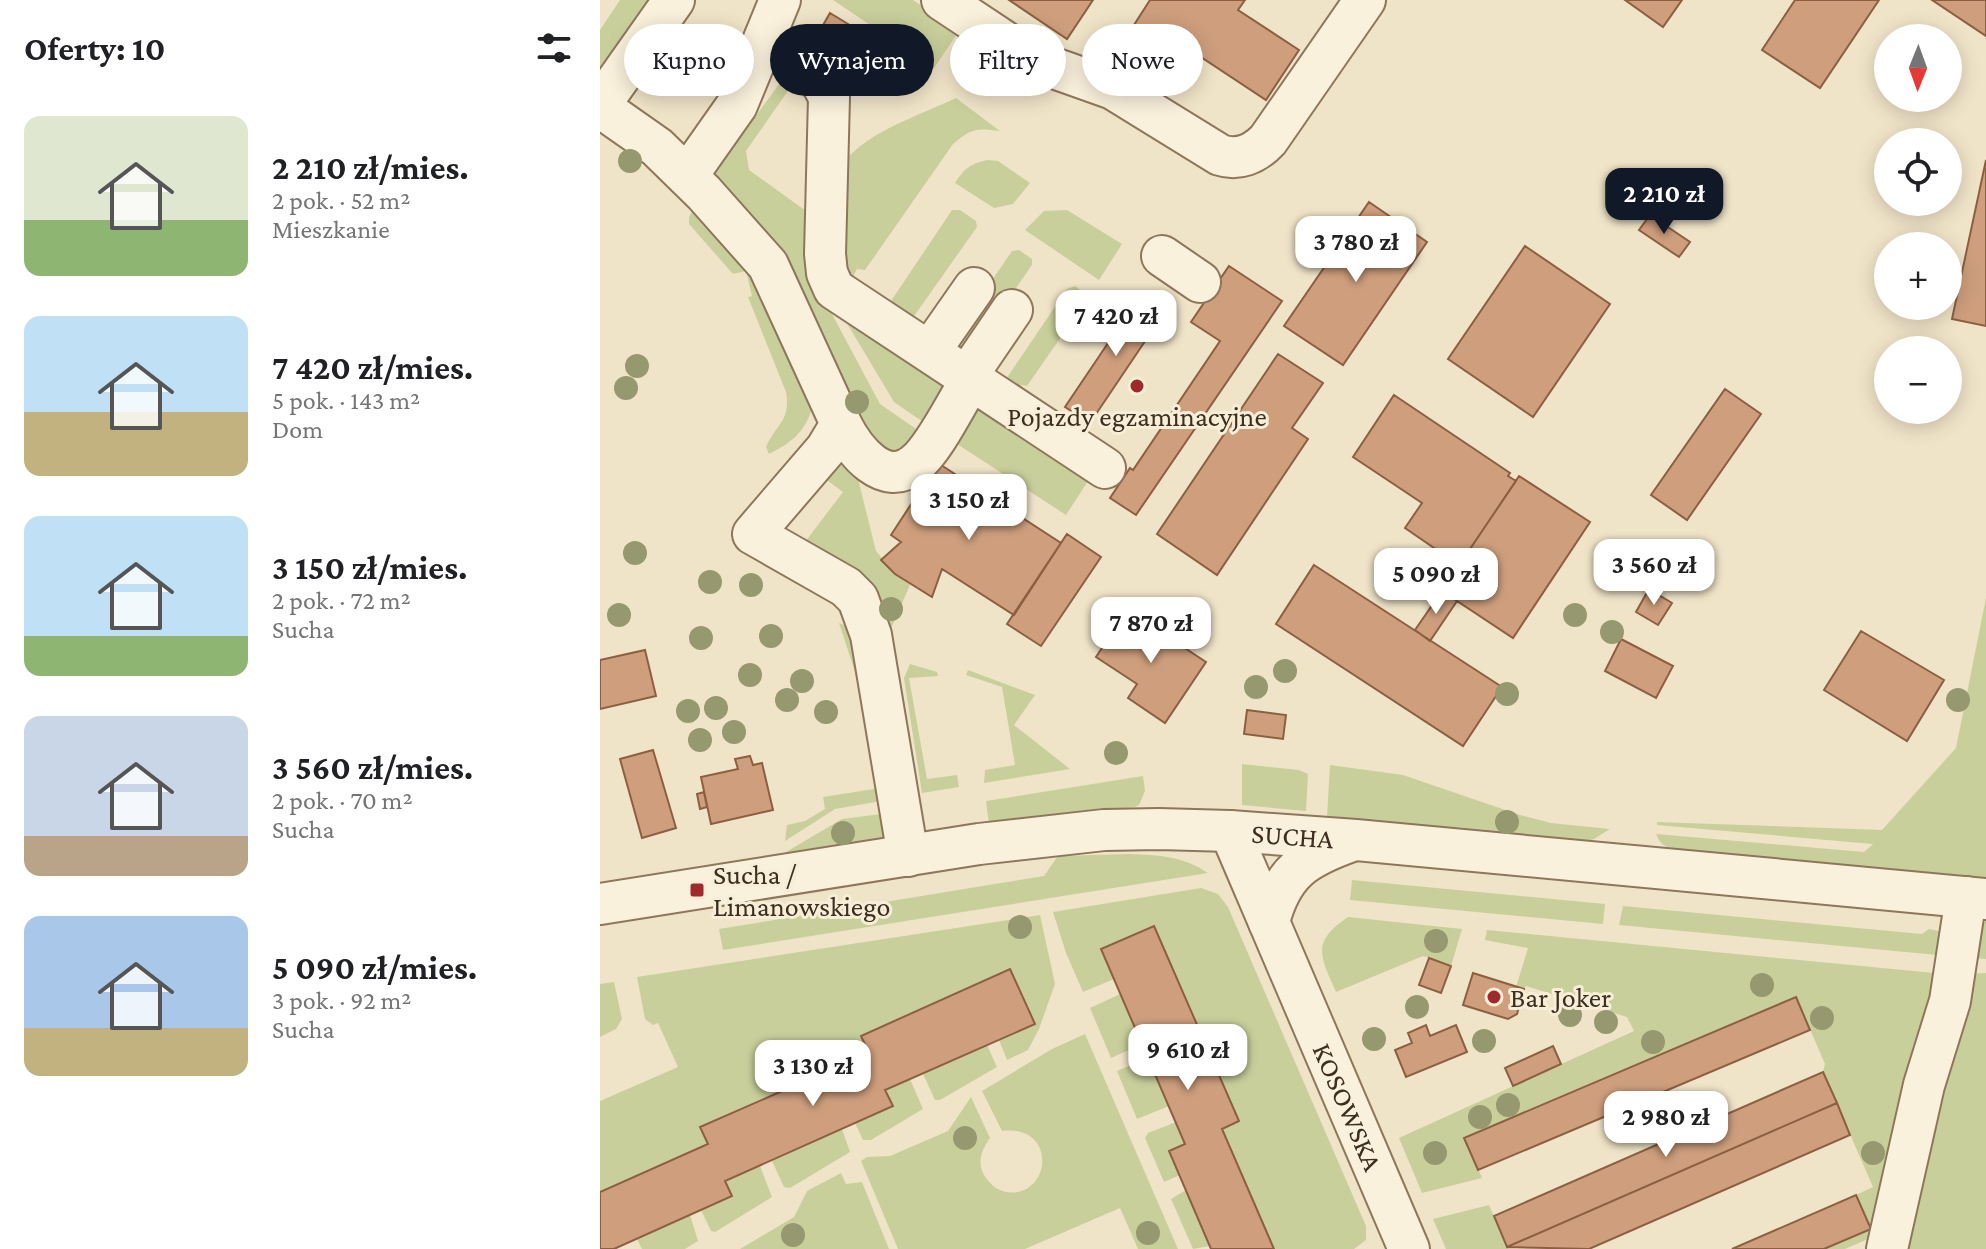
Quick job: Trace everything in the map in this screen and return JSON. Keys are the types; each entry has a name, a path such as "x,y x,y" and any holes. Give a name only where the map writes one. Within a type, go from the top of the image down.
{"street":[{"path":"674,0 600,106 650,141 687,176 768,265 851,445 868,461 890,472 905,470 918,462 1012,310"},
{"path":"687,176 737,105 780,0"},
{"path":"942,0 1045,67 1113,89 1220,155 1233,157 1255,152 1268,140 1365,0"},
{"path":"765,37 819,78 829,97 825,254 827,273 834,289 975,370 1105,468"},
{"path":"1162,256 1200,282"},
{"path":"939,338 974,288"},
{"path":"841,424 826,449 753,534 846,587 858,599 866,615 908,856"},
{"name":"SUCHA","path":"600,904 908,856 1104,830 1230,831 1356,840 1976,898"},
{"name":"KOSOWSKA","path":"1230,831 1409,1249"},
{"path":"1269,922 1276,894 1301,866 1321,853 1356,840"},
{"path":"1887,1249 1924,1085 1950,1001 1976,898"}],"green space":[{"path":"620,0 650,0 633,24 624,24 624,37 600,71 600,30"},
{"path":"833,0 913,0 950,25 950,44 934,68 934,24 869,24"},
{"path":"770,96 784,96 746,151 749,170 813,216 816,284 880,404 922,433 904,450 881,454 714,181 716,171"},
{"path":"956,98 1000,131 975,130 953,144 865,270 857,269 849,284 841,266 844,162 881,132"},
{"path":"988,160 998,161 1030,183 1013,204 994,208 955,183 968,167"},
{"path":"694,209 762,270 813,405 807,422 797,435 769,454 766,447 785,416 786,392 748,297 752,296 746,271 733,274 689,224"},
{"path":"952,210 960,210 976,221 977,227 912,319 889,304"},
{"path":"1067,210 1122,244 1099,280 1025,230 1044,211"},
{"path":"1019,250 1032,259 1032,265 968,357 945,349 1012,251"},
{"path":"1075,286 1084,293 1086,301 1027,386 1022,385 1013,394 1004,382 1067,289"},
{"path":"842,315 950,391 929,426 894,402"},
{"path":"977,408 1088,481 1066,515 954,442"},
{"path":"843,465 856,471 876,551 895,574 910,585 889,633 882,605 875,597 802,546 843,492 824,478 829,469"},
{"path":"1986,598 1986,879 1679,850 1662,844 1656,834 1864,852 1873,844 1657,825 1657,822 1882,830 1956,748"},
{"path":"839,623 855,629 887,800 835,809 785,841 787,825 805,821 825,809 823,797 880,788 855,672"},
{"path":"910,664 937,672 938,676 909,678 927,779 957,775 959,787 922,793 904,678"},
{"path":"968,670 1035,695 1014,725 1070,769 984,783 985,770 1015,765 1002,687 966,675"},
{"path":"1242,764 1299,770 1308,774 1306,811 1242,805"},
{"path":"1330,765 1403,775 1551,823 1610,829 1586,841 1327,817"},
{"path":"1143,776 1145,791 1135,807 989,824 986,801"},
{"path":"889,813 887,834 878,841 786,855 786,852 842,819"},
{"path":"1129,854 1180,860 1208,873 723,950 719,929 1044,876 1058,856"},
{"path":"1352,880 1605,904 1603,924 1350,900"},
{"path":"1201,888 1218,894 1228,907 1366,1226 1366,1240 1354,1249 1274,1249 1222,1129 1239,1121 1154,926 1101,949 1114,979 1083,992 1053,912"},
{"path":"1623,906 1922,934 1929,929 1948,933 1948,956 1619,925"},
{"path":"1040,915 1055,984 1028,1050 1007,1060 999,1040 1010,969 862,1035 869,1053 701,1127 708,1144 600,1192 600,1101 678,1067 658,1023 653,1025 645,1019 637,977"},
{"path":"1348,917 1462,929 1451,966 1423,956 1336,992 1322,950 1328,934"},
{"path":"1986,920 1986,959 1968,958 1973,931"},
{"path":"1487,930 1945,974 1874,1249 1867,1249 1868,1239 1845,1249 1824,1249 1870,1229 1856,1195 1873,1187 1823,1072 1825,1064 1796,997 1465,1137 1482,1178 1422,1193 1399,1138 1634,1031 1627,1017 1526,986 1524,989 1516,987 1528,948 1485,940"},
{"path":"1986,973 1986,1249 1899,1249 1965,974"},
{"path":"614,982 622,1019 616,1029 600,1037 600,984"},
{"path":"1120,994 1142,1044 1111,1058 1090,1008"},
{"path":"1085,1034 1178,1249 1138,1249 1120,1208 1025,1249 898,1249 861,1161 867,1157 890,1156 948,1131 971,1097 990,1138 981,1158 983,1173 1000,1190 1021,1191 1040,1174 1040,1149 1033,1139 1020,1132 1002,1131 982,1091 1052,1049"},
{"path":"987,1045 997,1067 935,1100 923,1074"},
{"path":"1148,1058 1169,1106 1137,1119 1117,1071"},
{"path":"910,1079 923,1109 871,1140 863,1140 855,1123 892,1107 885,1090"},
{"path":"1176,1122 1185,1144 1169,1152 1180,1175 1164,1182 1145,1138 1148,1133"},
{"path":"842,1129 850,1152 790,1188 784,1187 772,1161"},
{"path":"760,1166 772,1197 715,1232 711,1231 701,1210 731,1197 725,1181"},
{"path":"841,1173 846,1184 862,1182 889,1249 740,1249 794,1217 807,1191"},
{"path":"1186,1190 1210,1246 1193,1249 1171,1199"},
{"path":"1489,1205 1508,1249 1446,1249 1433,1219"},
{"path":"690,1215 698,1241 685,1249 642,1249 637,1239"}],"building":[{"path":"1009,0 1093,0 1067,39 1066,24 1045,24"},
{"path":"1150,0 1245,0 1238,10 1299,50 1266,100 1203,58 1203,24 1135,24"},
{"path":"1625,0 1682,0 1663,27"},
{"path":"1795,0 1879,0 1820,88 1762,50"},
{"path":"1932,0 1986,0 1986,36"},
{"path":"830,13 848,24 824,24"},
{"path":"1986,160 1986,326 1957,320 1962,320 1962,272"},
{"path":"1369,202 1427,242 1343,365 1284,326"},
{"path":"1650,215 1690,242 1679,257 1639,230"},
{"path":"1525,246 1610,304 1533,417 1448,359"},
{"path":"1229,266 1282,301 1136,515 1110,498 1130,468 1133,470 1220,341 1191,322"},
{"path":"1141,294 1166,310 1090,423 1065,407"},
{"path":"1278,354 1323,383 1292,428 1308,439 1217,575 1157,534"},
{"path":"1725,389 1761,414 1687,520 1651,495"},
{"path":"1394,395 1510,473 1508,476 1516,481 1459,565 1405,528 1422,503 1353,457"},
{"path":"938,463 1061,543 1014,615 942,569 932,597 895,574 881,560 901,542 891,535"},
{"path":"1519,476 1590,522 1513,638 1442,591"},
{"path":"1067,534 1101,557 1041,646 1007,624"},
{"path":"1314,565 1502,687 1463,746 1276,624"},
{"path":"1649,589 1672,603 1658,625 1636,612"},
{"path":"1442,591 1457,601 1430,641 1415,630"},
{"path":"1127,610 1206,662 1165,723 1128,698 1137,684 1096,657"},
{"path":"1861,631 1944,680 1907,741 1824,690"},
{"path":"1621,639 1673,666 1656,698 1605,671"},
{"path":"645,650 656,696 600,709 600,660"},
{"path":"1247,710 1286,715 1283,739 1244,734"},
{"path":"653,750 676,828 642,838 620,759"},
{"path":"750,756 753,765 762,763 773,810 711,824 701,777 738,769 735,759"},
{"path":"704,792 707,807 700,809 697,794"},
{"path":"1154,926 1239,1121 1222,1129 1274,1249 1211,1249 1169,1151 1185,1144 1101,949"},
{"path":"1429,958 1451,966 1441,993 1419,985"},
{"path":"1010,969 1035,1024 885,1090 893,1106 725,1181 732,1196 614,1249 600,1249 600,1192 708,1144 700,1127 869,1053 861,1036"},
{"name":"Bar Joker","path":"1473,973 1524,989 1517,1014 1508,1019 1463,1005"},
{"path":"1796,997 1810,1030 1478,1170 1464,1138"},
{"path":"1426,1025 1430,1036 1456,1025 1467,1052 1406,1077 1395,1050 1412,1043 1408,1033"},
{"path":"1553,1046 1561,1064 1513,1086 1505,1068"},
{"path":"1823,1072 1837,1103 1507,1247 1494,1216"},
{"path":"1837,1103 1850,1135 1589,1249 1507,1247"},
{"path":"1856,1195 1871,1229 1824,1249 1732,1249"}],"place":[{"name":"Pojazdy egzaminacyjne","path":"1137,386"},
{"name":"Sucha / Limanowskiego","path":"697,890"},
{"name":"Bar Joker","path":"1494,997"}]}
